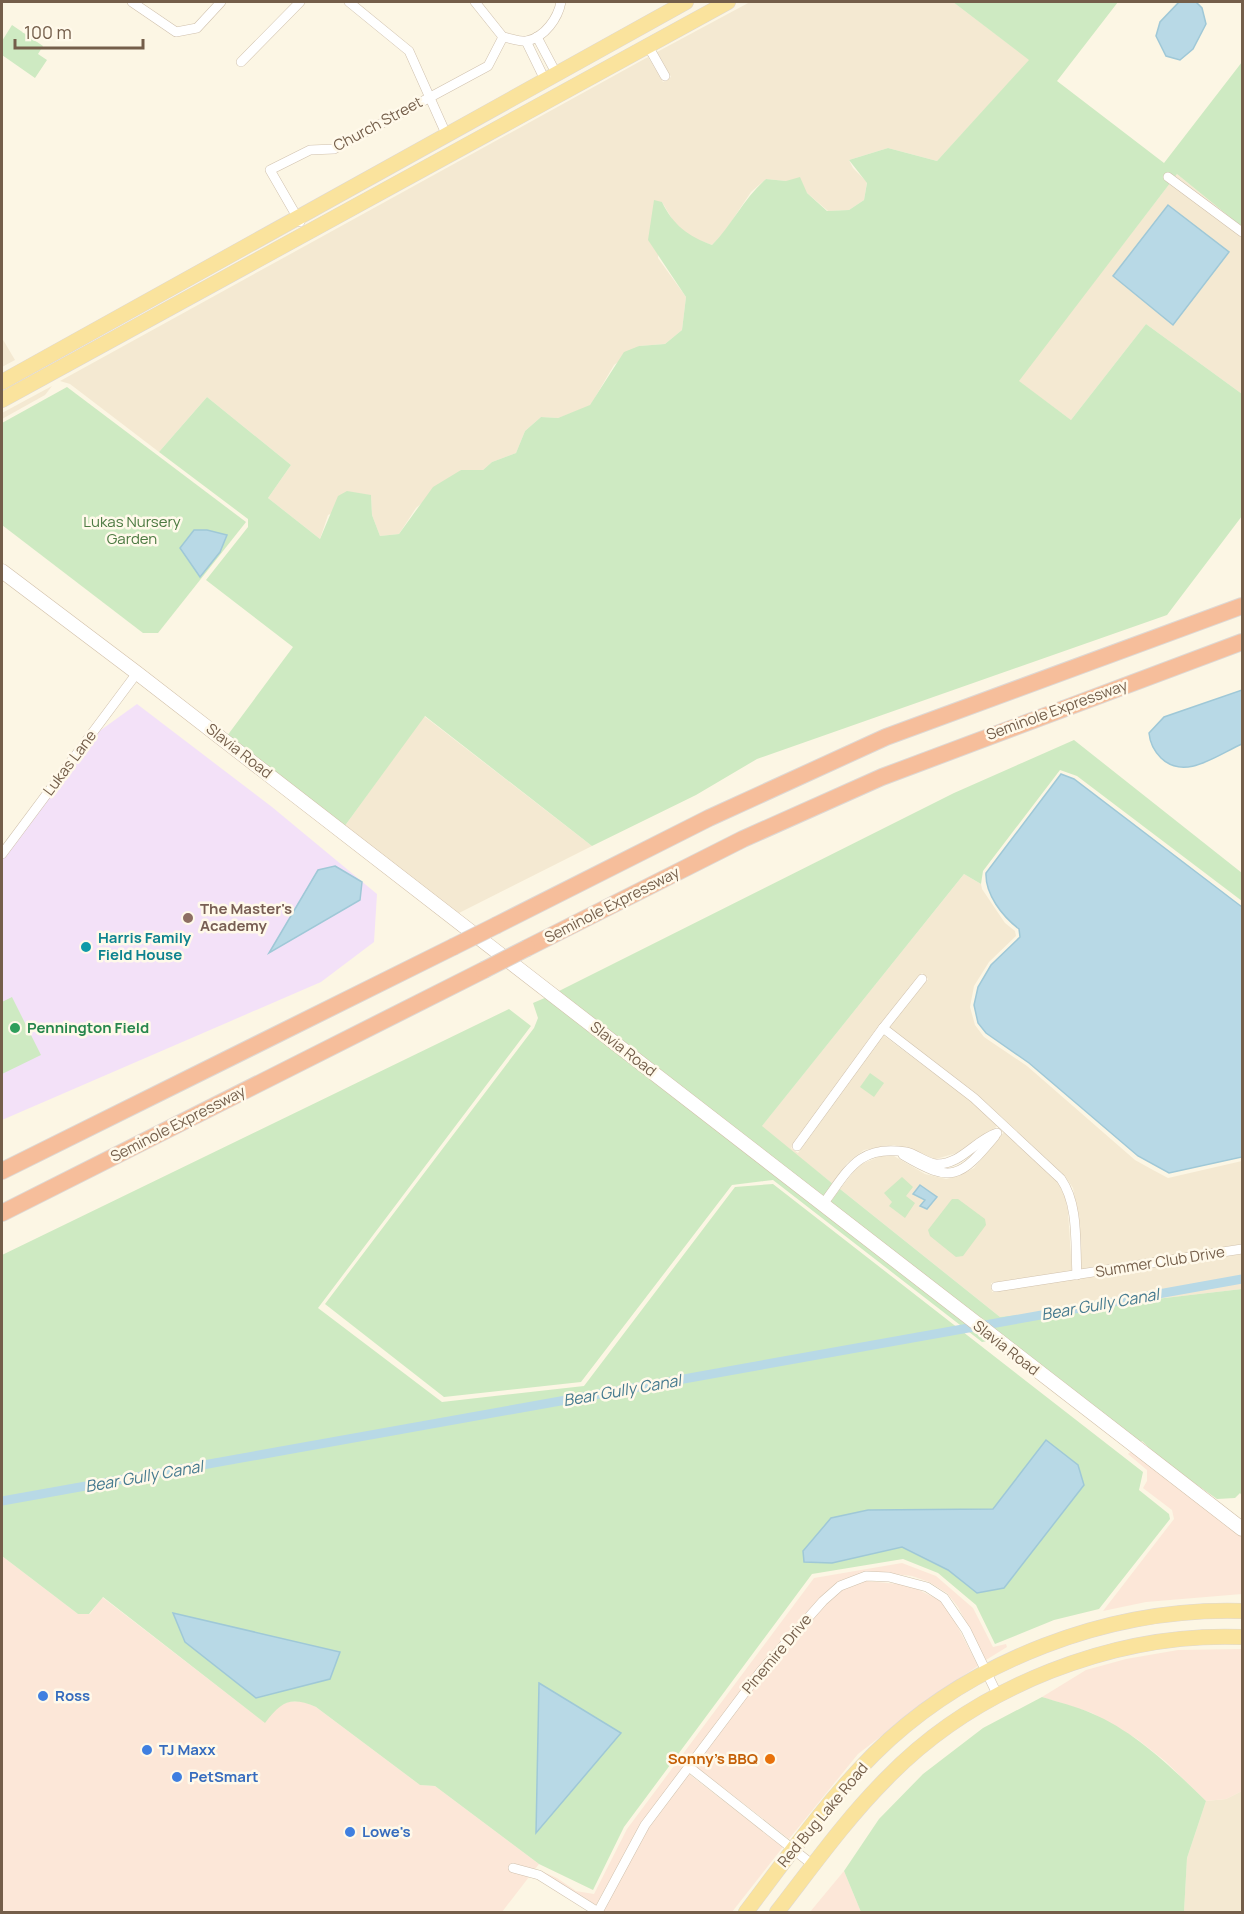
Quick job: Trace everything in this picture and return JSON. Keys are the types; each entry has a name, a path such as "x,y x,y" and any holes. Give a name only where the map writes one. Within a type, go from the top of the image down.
{"highway":[{"path":"2,1171 709,818 876,741 1242,606"},
{"name":"Seminole Expressway","path":"2,1213 743,839 882,777 1242,642"}],"main road":[{"path":"2,382 686,2"},
{"path":"2,400 728,2"},
{"name":"Red Bug Lake Road","path":"746,1912 842,1788 876,1752 948,1696 987,1672 1078,1634 1127,1622 1174,1614 1242,1611"},
{"name":"Red Bug Lake Road","path":"777,1912 856,1811 916,1750 998,1696 1036,1677 1131,1647 1177,1639 1242,1637"}],"street":[{"path":"132,2 176,32 197,28 221,2"},
{"path":"241,62 300,2"},
{"path":"349,2 409,51 428,98 447,136"},
{"path":"475,2 503,37 526,41 537,37 559,14 561,2"},
{"name":"Church Street","path":"306,234 270,170 310,150 334,149 488,66 503,37"},
{"path":"537,37 551,77"},
{"path":"526,41 551,77"},
{"path":"648,46 664,76"},
{"path":"1168,177 1242,232"},
{"name":"Slavia Road","path":"2,571 138,673 964,1316 1242,1529"},
{"name":"Lukas Lane","path":"2,854 138,673"},
{"path":"797,1146 883,1028 922,979"},
{"name":"Summer Club Drive","path":"883,1028 974,1098 1061,1179 1068,1190 1073,1211 1077,1275"},
{"path":"823,1204 856,1161 874,1152 895,1151 908,1153 935,1164 948,1162 962,1156 988,1136 997,1134 1004,1125"},
{"name":"Summer Club Drive","path":"996,1287 1242,1249"},
{"name":"Pinemire Drive","path":"598,1912 645,1825 761,1671 823,1601 840,1586 866,1576 911,1581 927,1587 944,1598 955,1610 998,1696"},
{"path":"689,1767 813,1865"},
{"path":"513,1868 538,1875 598,1912"}],"shaded area":[{"path":"750,2 953,2 1030,60 937,161 888,148 849,160 853,168 867,182 864,200 849,210 828,211 807,193 786,181 766,179 751,192 725,231 712,245 693,238 675,224 662,202 658,258 686,297 682,330 665,344 639,346 614,365 590,406 558,418 541,417 525,431 516,453 492,462 483,470 461,470 416,508 399,534 380,536 372,515 371,495 328,515 320,539 268,498 291,465 207,397 159,452 70,384 60,381 648,57 663,82 671,77 657,52"},
{"path":"1177,174 1242,227 1242,394 1146,324 1071,420 1018,381"},
{"path":"2,338 15,360 2,367"},
{"path":"52,386 45,395 2,419 2,413"},
{"name":"The Master's Academy","path":"137,704 272,807 377,894 374,942 321,982 2,1120 2,854 87,740"},
{"path":"424,716 592,846 457,914 344,827"},
{"path":"964,874 981,884 1005,923 1015,931 1016,936 989,962 974,986 970,1007 975,1025 984,1037 1027,1066 1135,1160 1168,1178 1242,1161 1242,1244 1081,1270 1077,1209 1073,1188 1065,1176 977,1094 889,1027 928,979 922,973 876,1029 791,1148 798,1153 883,1035 971,1101 997,1126 994,1129 960,1152 936,1159 894,1145 864,1150 847,1163 833,1184 761,1127"},
{"path":"1004,1132 1057,1182 1064,1192 1068,1212 1072,1271 991,1283 992,1292 1242,1254 1242,1289 1000,1317 840,1189 859,1165 881,1156 894,1156 925,1174 946,1179 959,1176 974,1168"},
{"path":"1132,1451 1242,1536 1242,1594 1146,1602 1103,1611 1174,1519 1172,1510 1143,1488 1147,1481 1147,1470 1128,1454"},
{"path":"2,1556 78,1614 90,1614 102,1597 264,1722 277,1707 288,1702 302,1701 316,1707 420,1785 435,1786 539,1864 502,1912 2,1912"},
{"path":"902,1563 936,1576 973,1608 993,1647 1006,1644 1007,1647 986,1660 958,1607 947,1593 929,1582 912,1576 867,1571 839,1581 820,1598 758,1668 642,1822 596,1905 539,1870 557,1878 576,1891 594,1894 627,1829 814,1578"},
{"path":"866,1581 909,1585 941,1601 951,1614 978,1666 933,1696 858,1754 789,1839 695,1766 764,1674 826,1604 842,1590"},
{"path":"1242,1649 1242,1791 1226,1799 1206,1801 1165,1761 1137,1739 1092,1713 1042,1697 1086,1670 1126,1659 1178,1650"},
{"path":"689,1774 783,1847 732,1912 603,1911 649,1827"},
{"path":"1242,1791 1242,1912 1184,1912 1187,1858 1206,1801 1226,1799"},
{"path":"844,1871 861,1912 810,1912"}],"green space":[{"path":"953,2 1118,2 1057,81 1164,163 1242,62 1242,227 1177,174 1019,381 1071,420 1146,324 1242,394 1242,516 1167,615 757,759 696,795 592,846 425,716 344,827 227,736 293,647 206,580 248,527 248,519 159,452 207,397 291,465 268,498 320,539 338,496 347,491 371,495 372,515 380,536 399,534 433,487 461,470 483,470 492,462 516,453 525,431 541,417 558,418 590,405 624,352 639,346 665,344 682,330 686,297 648,240 654,200 662,202 682,229 712,245 766,179 786,181 800,177 807,193 827,211 849,210 864,200 867,183 849,160 888,148 937,161 1029,60"},
{"path":"12,25 43,46 38,54 47,60 35,78 2,55 2,41"},
{"name":"Lukas Nursery Garden","path":"67,387 246,522 158,633 143,633 2,525 2,423"},
{"path":"1074,740 1242,873 1242,901 1077,776 1060,770 983,871 981,884 964,874 762,1126 833,1184 823,1198 557,992 954,793"},
{"name":"Pennington Field","path":"12,997 41,1055 2,1074 2,1002"},
{"path":"547,997 988,1341 982,1342 773,1180 732,1185 581,1382 444,1397 325,1304 534,1028 538,1018 533,1003"},
{"path":"509,1009 531,1026 318,1308 442,1402 584,1386 735,1187 773,1184 1143,1472 1139,1490 1169,1514 1170,1519 1099,1609 1054,1620 995,1644 976,1605 938,1573 903,1559 812,1574 624,1827 593,1890 539,1864 435,1786 420,1785 316,1707 299,1702 287,1703 276,1710 265,1723 103,1597 89,1614 78,1614 2,1556 2,1255"},
{"path":"870,1073 884,1083 874,1097 860,1087"},
{"path":"902,1177 913,1187 906,1196 915,1203 905,1218 889,1206 892,1202 884,1193"},
{"path":"840,1189 1000,1317 1242,1289 1242,1496 1240,1493 1235,1498 1217,1499 1162,1460 1142,1441 1139,1444 830,1203"},
{"path":"952,1199 958,1199 985,1219 986,1225 963,1256 956,1257 930,1236 928,1230"},
{"path":"1042,1697 1085,1711 1123,1730 1153,1752 1206,1801 1187,1858 1184,1912 861,1912 844,1871 879,1819 923,1774 983,1728"}],"water":[{"path":"1179,2 1196,2 1202,8 1206,24 1193,49 1180,60 1166,56 1156,36 1160,22"},
{"path":"1168,205 1229,252 1173,325 1113,276"},
{"path":"194,530 207,530 227,535 220,552 200,577 180,548"},
{"path":"1242,690 1242,744 1191,767 1170,764 1156,753 1149,733 1164,717"},
{"path":"1061,774 1074,779 1242,907 1242,1157 1169,1173 1138,1156 1029,1063 986,1033 978,1023 974,1005 978,987 991,965 1020,937 1019,929 1001,911 992,897 986,881 986,873"},
{"path":"335,866 362,882 360,900 269,953 318,870"},
{"path":"920,1185 937,1197 927,1209 920,1206 925,1200 913,1194"},
{"path":"1046,1440 1078,1465 1084,1485 1004,1588 977,1593 948,1570 902,1547 832,1563 804,1562 803,1551 831,1518 868,1510 993,1509"},
{"path":"173,1613 340,1652 330,1679 256,1698 185,1642"},
{"path":"539,1683 621,1733 536,1833"}],"waterway":[{"name":"Bear Gully Canal","path":"2,1501 1242,1279"}],"place":[{"name":"The Master's Academy","path":"188,918"},
{"name":"Harris Family Field House","path":"86,947"},
{"name":"Pennington Field","path":"15,1028"},
{"name":"Ross","path":"43,1696"},
{"name":"TJ Maxx","path":"147,1750"},
{"name":"Sonny's BBQ","path":"770,1759"},
{"name":"PetSmart","path":"177,1777"},
{"name":"Lowe's","path":"350,1832"}]}
